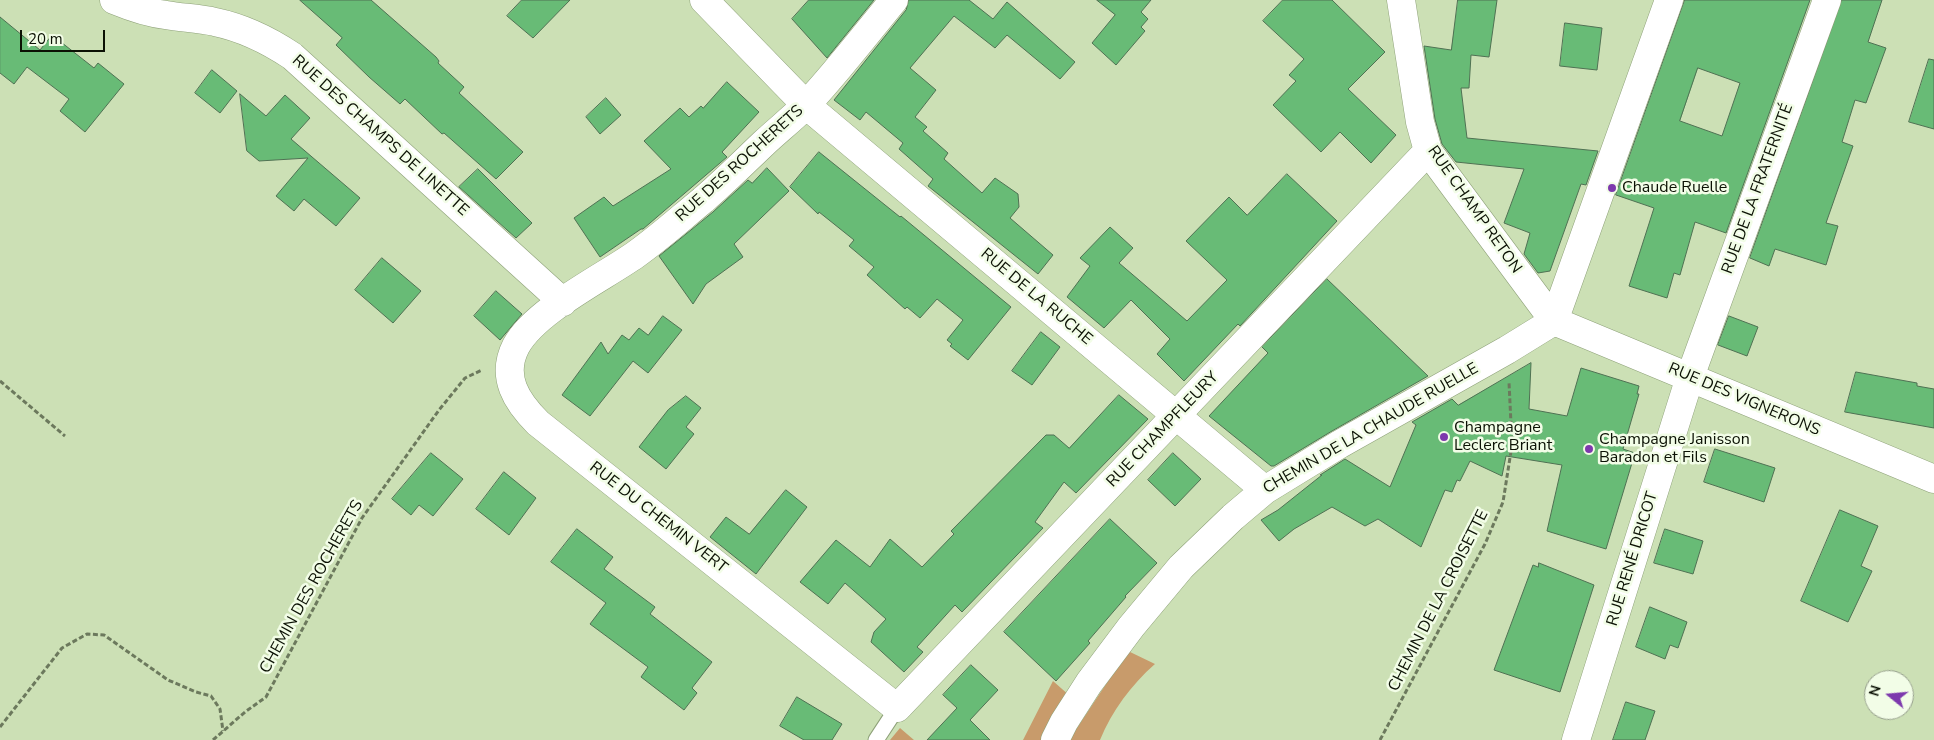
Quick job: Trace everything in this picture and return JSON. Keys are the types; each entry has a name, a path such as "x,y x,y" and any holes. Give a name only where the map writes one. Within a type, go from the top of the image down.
{"street":[{"name":"RUE DES CHAMPS DE LINETTE","path":"114,0 139,10 198,18 235,27 274,44 292,56 563,302"},
{"name":"RUE DE LA RUCHE","path":"704,0 806,105 1265,490"},
{"name":"RUE DES ROCHERETS","path":"563,302 636,254 703,199 806,105 894,0"},
{"name":"RUE CHAMP RETON","path":"1401,0 1420,122 1428,151 1554,321"},
{"path":"1554,321 1669,0"},
{"name":"RUE DE LA FRATERNITÉ","path":"1690,377 1827,0"},
{"name":"RUE CHAMPFLEURY","path":"897,708 1428,151"},
{"name":"RUE DU CHEMIN VERT","path":"563,302 522,336 515,348 511,362 512,388 517,400 538,423 897,708"},
{"name":"CHEMIN DE LA CHAUDE RUELLE","path":"1055,740 1089,683 1131,627 1180,567 1232,517 1265,490 1340,444 1507,350 1554,321"},
{"name":"RUE DES VIGNERONS","path":"1554,321 1934,479"},
{"name":"RUE RENÉ DRICOT","path":"1576,740 1690,377"}],"lane":[{"path":"876,740 897,708"}],"path":[{"name":"CHEMIN DE LA CROISETTE","path":"1380,740 1486,544 1503,502 1512,445 1507,350"},
{"name":"CHEMIN DES ROCHERETS","path":"213,740 266,697 362,518 439,410 465,378 494,364 511,362"},
{"path":"0,381 65,436"},
{"path":"0,726 62,648 88,634 104,635 168,680 211,696 220,709 223,731"}],"shaded area":[{"path":"1128,651 1155,664 1123,699 1110,719 1100,740 1069,740"},
{"path":"1053,681 1070,696 1048,740 1023,740"},
{"path":"900,728 914,740 890,740"}],"building":[{"path":"300,0 371,0 436,57 439,61 438,63 464,87 459,93 523,152 496,179 444,133 442,134 405,99 400,104 369,77 336,45 342,38"},
{"path":"522,0 570,0 533,38 507,16"},
{"path":"809,0 874,0 827,58 792,19"},
{"path":"909,0 969,0 993,19 1007,2 1075,62 1060,79 1007,35 995,48 954,16 910,68 936,90 915,117 927,127 923,131 948,153 944,159 982,193 995,178 1018,194 1019,207 1010,218 1053,255 1038,274 928,186 933,179 899,149 903,143 866,112 860,120 834,100 906,10"},
{"path":"1097,0 1151,0 1141,12 1148,19 1141,27 1145,31 1116,65 1092,43 1115,15"},
{"path":"1283,0 1332,0 1385,52 1348,89 1396,135 1371,163 1340,132 1321,152 1273,105 1296,81 1289,75 1304,59 1263,21"},
{"path":"1458,0 1497,0 1489,57 1471,55 1469,88 1461,88 1467,138 1598,151 1586,185 1581,184 1550,271 1538,273 1524,254 1530,233 1504,223 1524,169 1456,162 1442,144 1435,119 1424,46 1451,50"},
{"path":"1685,0 1810,0 1726,233 1695,222 1680,275 1674,273 1667,298 1629,286 1654,208 1616,195","holes":["1698,68 1740,83 1722,136 1680,121"]},
{"path":"1842,0 1882,0 1868,42 1886,48 1866,103 1855,100 1842,142 1853,146 1826,223 1838,226 1826,265 1775,249 1769,266 1750,258"},
{"path":"0,17 40,50 52,35 94,68 98,63 124,84 85,132 60,111 69,99 27,67 14,84 0,73"},
{"path":"1565,23 1602,28 1597,70 1560,66"},
{"path":"1929,59 1934,60 1934,129 1909,122"},
{"path":"212,70 237,91 220,113 195,93"},
{"path":"727,82 759,112 722,152 727,157 643,229 600,257 574,218 604,197 613,206 671,169 644,141 680,108 689,117 701,106 703,108"},
{"path":"240,94 266,116 285,95 310,118 291,139 360,198 336,226 304,199 294,211 276,196 308,158 259,161 247,151"},
{"path":"606,98 621,115 600,134 586,117"},
{"path":"819,152 901,216 1011,307 968,360 950,346 952,344 947,340 963,320 937,299 920,318 907,307 905,309 867,275 874,267 849,246 854,240 819,212 818,214 790,187"},
{"path":"767,168 789,191 734,244 743,257 706,284 693,304 659,256 713,212 748,180 752,183"},
{"path":"478,169 532,223 516,238 459,187"},
{"path":"1287,174 1337,221 1240,326 1238,324 1184,381 1157,354 1170,339 1131,300 1104,328 1067,297 1090,266 1080,258 1110,227 1133,248 1119,263 1187,321 1227,280 1186,241 1229,197 1247,215"},
{"path":"382,258 421,291 393,323 355,290"},
{"path":"1327,279 1428,376 1271,466 1209,416 1268,353 1262,347"},
{"path":"496,291 522,314 500,340 474,316"},
{"path":"663,316 682,330 648,373 633,361 590,416 562,395 601,342 608,354 622,335 629,340 639,328 648,335"},
{"path":"1729,316 1758,327 1747,356 1718,345"},
{"path":"1041,332 1060,347 1032,385 1012,371"},
{"path":"1531,363 1529,409 1567,416 1581,368 1639,386 1637,394 1639,394 1623,449 1635,453 1606,549 1547,531 1562,465 1506,456 1502,476 1470,461 1460,481 1457,480 1452,492 1445,490 1421,547 1378,519 1365,526 1332,507 1294,529 1279,541 1261,520 1278,510 1322,475 1320,475 1345,459 1390,487 1416,425 1412,422 1452,399 1458,405"},
{"path":"1856,372 1917,383 1917,386 1934,389 1934,428 1845,412"},
{"path":"1119,395 1148,419 1076,493 1064,482 1035,522 1043,528 962,612 955,605 917,647 923,652 904,672 871,642 874,632 886,619 845,583 828,604 800,582 836,540 870,567 890,539 922,567 954,534 951,531 1046,435 1054,435 1069,448"},
{"path":"686,396 701,408 686,427 694,434 666,469 639,447 668,410"},
{"path":"1715,449 1775,468 1764,502 1704,482"},
{"path":"431,453 463,479 433,516 419,505 411,515 392,499"},
{"path":"1173,453 1201,479 1175,506 1148,480"},
{"path":"504,472 536,498 509,535 476,509"},
{"path":"786,490 807,507 756,574 710,537 726,517 749,534"},
{"path":"1840,510 1878,526 1861,566 1872,571 1848,622 1801,601"},
{"path":"1110,519 1157,563 1125,596 1088,641 1090,643 1056,681 1004,632"},
{"path":"577,529 613,557 604,569 655,607 650,614 712,662 692,688 697,693 684,710 641,677 648,667 590,624 606,603 551,562"},
{"path":"1665,529 1703,541 1693,574 1654,563"},
{"path":"1539,563 1594,585 1560,692 1494,670 1533,565 1538,567"},
{"path":"1650,607 1687,622 1678,648 1670,645 1665,659 1636,647"},
{"path":"971,665 998,690 970,720 990,740 927,740 957,708 943,695"},
{"path":"797,697 842,724 832,740 804,740 780,726"},
{"path":"1626,702 1655,711 1645,740 1613,740"}],"place":[{"name":"Chaude Ruelle","path":"1612,188"},
{"name":"Champagne Leclerc Briant","path":"1444,437"},
{"name":"Champagne Janisson Baradon et Fils","path":"1589,449"}]}
